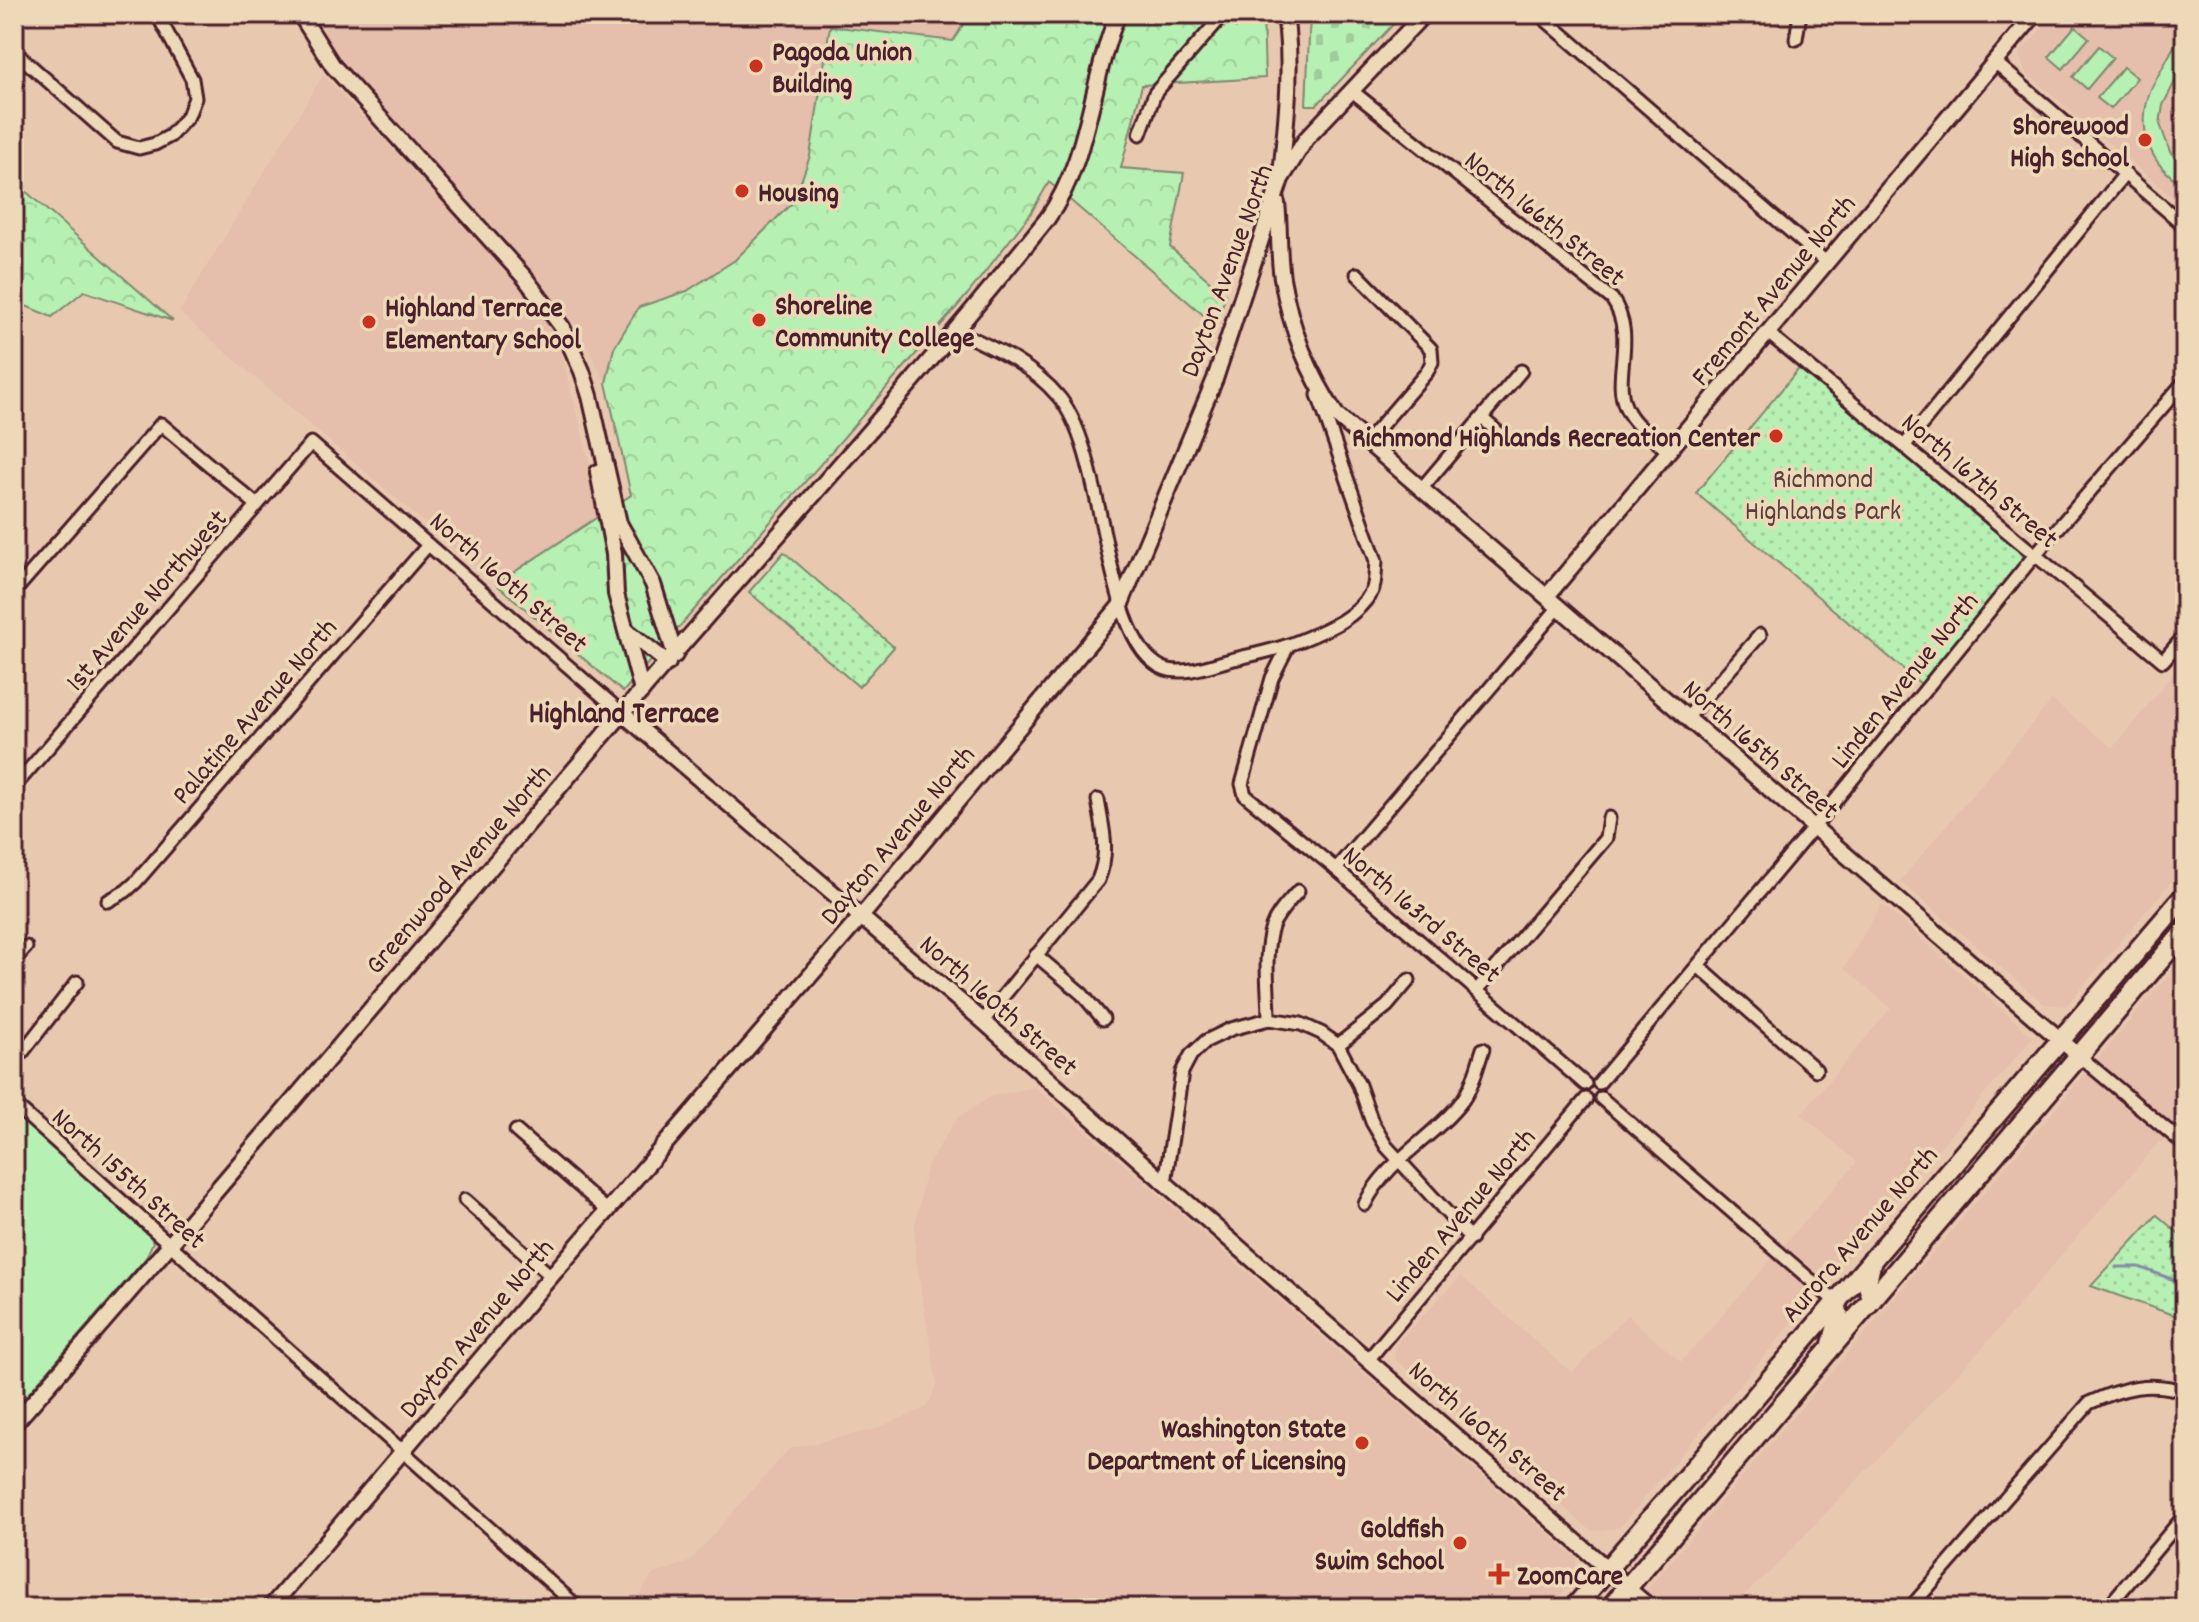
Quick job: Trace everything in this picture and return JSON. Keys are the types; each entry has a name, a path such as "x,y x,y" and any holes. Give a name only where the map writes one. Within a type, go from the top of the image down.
{"main road":[{"name":"Aurora Avenue North","path":"1574,1608 2185,895"},
{"name":"Aurora Avenue North","path":"1610,1608 2185,931"},
{"path":"1872,1260 1867,1282 1872,1299"},
{"path":"1832,1344 1839,1318 1836,1302"}],"street":[{"path":"14,51 117,142 139,148 155,144 170,136 188,116 195,98 192,79 157,14"},
{"path":"300,14 333,66 490,238 562,327 590,396 619,523 653,584 671,659"},
{"name":"Greenwood Avenue North","path":"14,1424 171,1246 622,713 957,331 1060,200 1076,165 1108,37 1118,14"},
{"path":"1140,134 1155,93 1224,14"},
{"path":"1281,179 1287,123 1285,14"},
{"name":"Dayton Avenue North","path":"270,1608 607,1210 860,918 1120,606 1215,379 1281,179 1310,135 1424,14"},
{"path":"1539,14 1827,263"},
{"path":"1796,39 1800,14"},
{"name":"Fremont Avenue North","path":"1547,596 2035,14"},
{"path":"1995,62 2185,226"},
{"name":"North 166th Street","path":"1352,91 1612,299 1621,312 1624,329 1622,395 1626,408 1669,452"},
{"path":"1287,123 1296,133 1310,135"},
{"path":"1905,445 2125,174"},
{"name":"North 165th Street","path":"1276,199 1281,261 1292,323 1314,382 1337,416 2185,1145"},
{"path":"1253,263 1269,256 1281,261"},
{"path":"1357,274 1431,349 1432,362 1427,372 1366,443"},
{"path":"957,331 1008,356 1060,397 1089,461 1120,606 1150,657 1163,668 1181,671 1288,646 1339,624 1373,589 1376,561 1314,382"},
{"name":"North 167th Street","path":"1768,333 2163,661 2185,635"},
{"path":"1422,488 1521,371"},
{"name":"Linden Avenue North","path":"1599,1083 1813,828 2034,556 2185,381"},
{"path":"590,396 591,440 614,554 616,594 642,691"},
{"path":"1482,418 1500,434"},
{"path":"14,592 161,424 257,505"},
{"name":"1st Avenue Northwest","path":"14,787 311,443"},
{"name":"North 160th Street","path":"311,443 983,1021 1653,1608"},
{"name":"Palatine Avenue North","path":"108,901 136,882 428,545"},
{"path":"1336,869 1559,607"},
{"path":"626,629 671,659"},
{"path":"1687,718 1760,635"},
{"name":"North 163rd Street","path":"1288,646 1272,678 1242,784 1245,795 1336,869 1585,1084"},
{"path":"983,1021 1098,880 1106,846 1098,800"},
{"path":"1477,990 1606,838 1609,818"},
{"path":"1269,1019 1269,942 1272,926 1298,891"},
{"path":"14,960 26,947"},
{"path":"1036,955 1082,994 1103,1019"},
{"path":"1698,966 1816,1070"},
{"path":"1338,1045 1387,1006 1409,980"},
{"path":"14,1063 77,982"},
{"path":"1165,1183 1182,1072 1191,1055 1206,1041 1231,1029 1269,1019 1301,1024 1338,1045 1359,1085 1372,1122 1399,1162 1471,1239"},
{"path":"1365,1204 1371,1190 1411,1148 1460,1104 1469,1091 1483,1049"},
{"path":"1592,1081 1599,1083 1603,1090 1601,1098 1593,1101 1586,1099 1583,1092 1585,1084 1592,1081"},
{"path":"1601,1098 1836,1302"},
{"name":"Linden Avenue North","path":"1368,1360 1586,1099"},
{"name":"North 155th Street","path":"14,1104 579,1608"},
{"path":"516,1131 607,1210"},
{"path":"465,1200 551,1276"},
{"path":"1910,1608 2089,1403 2120,1389 2148,1386 2185,1392"},
{"path":"2107,1608 2185,1515"}],"shaded area":[{"name":"Shoreline Community College","path":"309,14 1104,14 1031,213 967,295 682,625 641,539 606,383 574,323 527,266 342,63"},
{"name":"Shorewood High School","path":"2054,14 2185,14 2185,208 2025,72 2019,54"},
{"name":"Highland Terrace Elementary School","path":"323,75 508,271 556,333 603,514 496,584 179,312"},
{"path":"2185,659 2185,865 2066,1006 2044,1004 1900,881 2052,700 2113,748"},
{"path":"1882,904 2033,1037 1620,1527 1590,1530 1394,1358 1395,1345 1461,1276 1572,1373 1627,1315 1681,1362 1857,1162 1801,1114 1891,1008 1844,968"},
{"path":"2185,956 2185,1138 2159,1142 1982,1348 1771,1571 1729,1608 1631,1608"},
{"path":"1035,1087 1576,1558 1575,1578 1550,1608 639,1608 637,1598 652,1575 689,1562 789,1449 875,1429 927,1407 937,1384 915,1254 915,1226 926,1168 957,1118 992,1096"}],"green space":[{"path":"970,14 1263,14 1265,78 1142,85 1121,168 1184,173 1170,247 1226,295 1215,325 1049,182 1031,213 967,295 623,692 496,584 631,495 606,383 614,348 639,307 687,291 735,260 794,201 810,156 830,26 953,41"},
{"path":"1310,14 1403,14 1317,105 1306,105"},
{"path":"2075,26 2089,38 2063,69 2049,57"},
{"path":"2185,26 2185,62 2163,105 2160,124 2170,152 2185,167 2185,185 2172,177 2154,156 2145,131 2145,117 2151,89"},
{"path":"2099,46 2113,58 2087,89 2073,77"},
{"path":"2123,67 2137,78 2111,109 2097,98"},
{"path":"14,181 173,321 84,291 52,317 14,301"},
{"name":"Richmond Highlands Park","path":"1801,366 2025,557 1921,684 1696,493"},
{"path":"784,552 894,647 859,687 749,592"},
{"path":"14,1111 145,1225 153,1242 146,1258 14,1410"},
{"path":"2157,1215 2185,1239 2185,1319 2091,1286"}],"waterway":[{"path":"2116,1267 2139,1267 2185,1284"}],"place":[{"name":"Pagoda Union Building","path":"756,66"},
{"name":"Shorewood High School","path":"2145,140"},
{"name":"Housing","path":"742,191"},
{"name":"Shoreline Community College","path":"759,320"},
{"name":"Highland Terrace Elementary School","path":"369,322"},
{"name":"Richmond Highlands Recreation Center","path":"1776,436"},
{"name":"Washington State Department of Licensing","path":"1362,1443"},
{"name":"Goldfish Swim School","path":"1460,1543"},
{"name":"ZoomCare","path":"1499,1574"}],"district":[{"name":"Highland Terrace","path":"624,712"}]}
